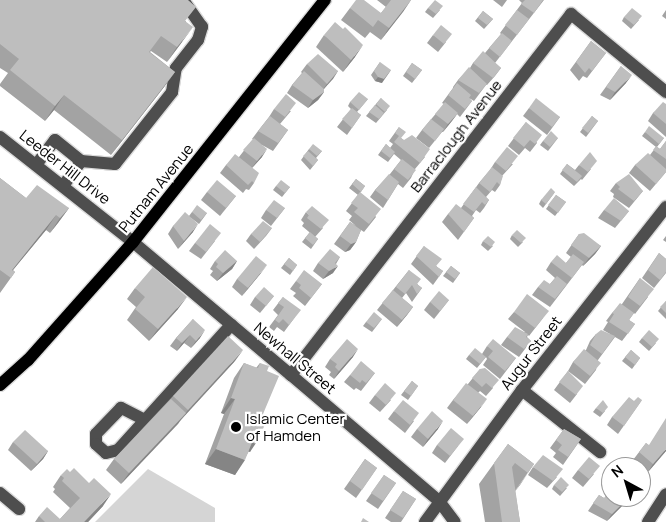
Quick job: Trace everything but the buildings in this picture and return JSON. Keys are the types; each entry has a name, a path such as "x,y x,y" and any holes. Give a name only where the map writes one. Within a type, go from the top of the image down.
{"main road":[{"name":"Putnam Avenue","path":"0,385 28,360 133,242 325,0"}],"street":[{"path":"36,165 55,140 81,161 114,164 172,92 176,68 198,40 202,27 183,0"},
{"name":"Barraclough Avenue","path":"291,375 571,14 666,92"},
{"name":"Leeder Hill Drive","path":"0,136 133,242"},
{"path":"63,186 81,161"},
{"name":"Augur Street","path":"425,522 522,390 666,207"},
{"name":"Newhall Street","path":"133,242 439,501 455,522"},
{"path":"145,420 231,325"},
{"path":"522,390 600,452"},
{"path":"0,493 19,508"},
{"path":"648,522 666,494"}],"shaded area":[{"path":"148,469 215,508 215,522 95,522"}],"place":[{"name":"Islamic Center of Hamden","path":"236,427"}]}
